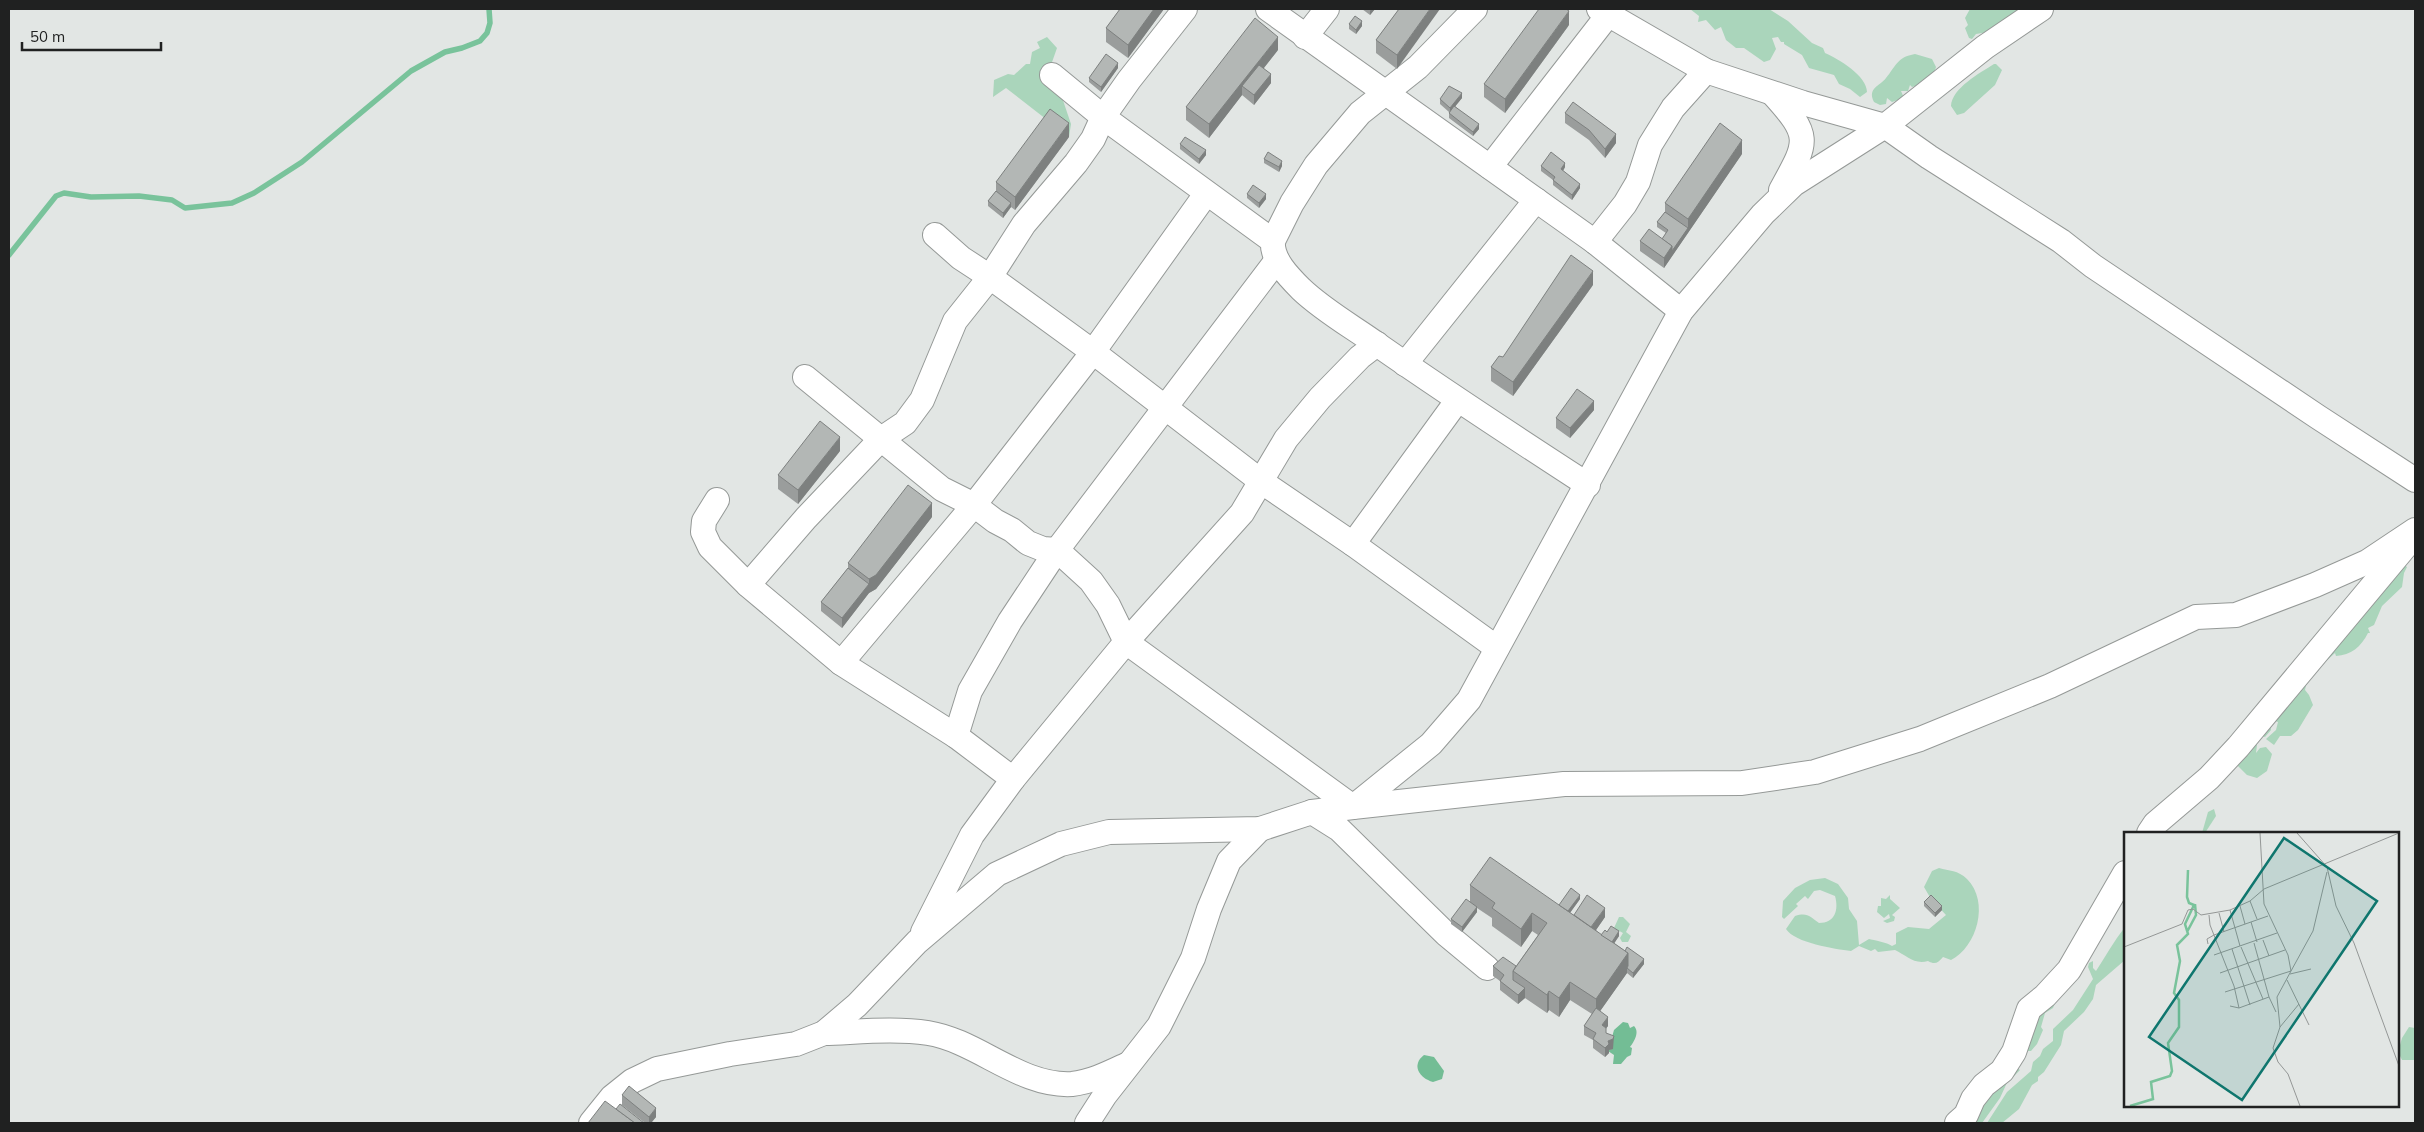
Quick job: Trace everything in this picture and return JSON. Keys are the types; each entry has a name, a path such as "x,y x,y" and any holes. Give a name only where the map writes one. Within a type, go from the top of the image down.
{"street":[{"path":"748,585 806,518 881,439 905,422 922,400 956,321 990,277 1024,224 1093,139 1103,117 1129,80 1185,9"},
{"path":"1268,9 1595,242 1681,311"},
{"path":"1305,37 1327,9"},
{"path":"956,736 970,691 1010,620 1057,550 1165,408 1275,251 1292,203 1316,165 1360,113 1418,67 1475,9"},
{"path":"1353,807 1431,744 1469,700 1588,485 1681,311 1774,203 1794,184 1885,126 1985,47 2041,9"},
{"path":"1490,167 1604,12 1706,70 1771,93 1885,126 1929,157 2061,241 2093,266 2415,480"},
{"path":"1595,242 1625,204 1638,182 1650,145 1673,108 1706,70"},
{"path":"1052,75 1103,117 1206,194 1275,251 1301,288 1326,309 1457,401 1588,485"},
{"path":"1771,93 1796,119 1802,132 1798,160 1774,203"},
{"path":"841,663 974,505 1093,352 1206,194"},
{"path":"1405,364 1536,200"},
{"path":"935,235 960,258 990,277 1093,352 1262,482 1353,544 1497,648"},
{"path":"917,942 972,835 1012,778 1126,642 1242,513 1286,439 1320,398 1360,357 1377,344"},
{"path":"805,377 942,488 974,505 1028,543 1043,550 1057,550 1091,581 1108,605 1126,642 1353,807"},
{"path":"1353,544 1457,401"},
{"path":"717,500 704,520 703,532 710,547 748,585 841,663 956,736 1012,778"},
{"path":"591,1123 612,1097 632,1081 657,1069 730,1054 796,1044 824,1033 858,1005 917,942 997,874 1061,844 1109,832 1260,829 1312,812 1564,784 1742,783 1815,772 1920,739 2050,686 2196,617 2236,615 2316,585 2367,562 2415,530"},
{"path":"2150,832 2155,824 2209,778 2238,747 2415,534"},
{"path":"1312,812 1339,829 1446,934 1487,968"},
{"path":"1087,1123 1158,1026 1194,958 1209,909 1229,861 1260,829"},
{"path":"1957,1123 1966,1115 1973,1099 1984,1085 2002,1071 2014,1052 2029,1009 2046,996 2069,970 2124,875"},
{"path":"824,1033 928,1033 961,1043 1018,1071 1055,1082 1072,1084 1099,1078 1130,1064"}],"green space":[{"path":"1690,9 1769,9 1788,21 1812,43 1823,48 1825,53 1837,59 1857,74 1866,86 1867,92 1860,97 1850,89 1839,84 1834,75 1809,68 1802,55 1784,44 1784,42 1781,42 1778,37 1772,38 1776,49 1770,60 1764,62 1744,48 1736,48 1726,40 1721,27 1715,30 1706,20 1698,22 1699,16"},
{"path":"1970,9 2022,9 1988,32 1976,34 1972,39 1969,38 1965,28 1968,25 1965,18"},
{"path":"1047,37 1057,48 1051,65 1071,124 1069,137 1006,88 993,97 994,80 1008,74 1014,75 1026,64 1030,64 1032,52 1040,48 1037,42"},
{"path":"1915,54 1932,59 1936,67 1933,74 1919,84 1912,87 1910,85 1908,91 1901,91 1904,98 1892,102 1887,98 1886,104 1880,105 1874,102 1872,97 1873,90 1904,57"},
{"path":"1994,64 2002,70 1995,85 1964,113 1957,115 1951,106 1956,93 1975,76"},
{"path":"2403,564 2407,567 2402,587 2382,606 2374,625 2368,628 2370,633 2351,652 2336,656 2335,653 2307,681 2305,690 2313,705 2298,730 2291,736 2280,736 2274,745 2266,739 2276,730 2278,722 2275,721 2270,724 2271,730 2265,737 2259,735 2262,726 2322,656 2341,638 2394,566"},
{"path":"2250,744 2257,745 2256,753 2260,748 2266,747 2272,754 2267,771 2257,778 2247,775 2236,764"},
{"path":"2214,809 2216,816 2206,832 2202,832 2208,812"},
{"path":"1939,868 1957,872 1964,876 1974,889 1978,900 1979,911 1974,935 1960,954 1951,960 1943,957 1936,963 1928,961 1918,962 1895,950 1878,952 1875,949 1871,951 1859,946 1851,951 1835,949 1806,942 1786,929 1795,916 1799,915 1809,916 1819,923 1829,921 1832,918 1836,911 1835,896 1820,890 1814,891 1808,899 1805,896 1796,904 1798,906 1784,919 1782,917 1783,901 1795,888 1810,880 1825,878 1838,884 1848,898 1849,909 1857,921 1859,945 1869,939 1892,946 1896,944 1896,933 1908,927 1929,929 1946,915 1931,899 1924,887 1932,871"},
{"path":"1890,895 1890,899 1900,908 1892,915 1895,917 1894,921 1887,923 1883,921 1890,918 1889,914 1884,918 1877,912 1878,906 1881,906 1881,898 1886,899"},
{"path":"1619,917 1623,917 1630,924 1626,932 1631,936 1628,942 1622,942 1620,938 1623,933 1614,928"},
{"path":"2124,928 2124,961 2096,985 2093,999 2084,1012 2064,1031 2061,1045 2044,1072 2038,1077 2038,1081 2032,1085 2019,1109 2002,1123 1987,1123 2007,1092 2031,1071 2033,1062 2040,1056 2043,1049 2053,1041 2053,1029 2073,1010 2093,979 2088,967 2089,963 2093,961 2093,968 2096,971"},
{"path":"2057,998 2053,1008 2045,1013 2041,1027 2043,1030 2037,1044 2031,1051 2026,1051 2026,1028"},
{"path":"1623,1022 1628,1023 1630,1028 1634,1026 1636,1028 1636,1037 1630,1047 1632,1048 1631,1055 1621,1064 1613,1064 1614,1055 1608,1051 1614,1030"},
{"path":"2409,1027 2415,1028 2415,1060 2402,1060 2399,1048 2402,1038"},
{"path":"1424,1055 1434,1057 1444,1071 1442,1079 1433,1082 1424,1078 1418,1071 1418,1063"},
{"path":"2017,1068 2020,1070 2014,1076 2010,1076 2000,1098 1982,1123 1969,1123 1970,1114"}],"building":[{"path":"1120,9 1154,9 1128,45 1106,28"},
{"path":"1399,9 1430,9 1397,55 1376,40"},
{"path":"1539,9 1566,9 1569,11 1505,99 1484,84"},
{"path":"1355,16 1362,21 1356,30 1349,24"},
{"path":"1255,18 1278,37 1209,124 1186,107"},
{"path":"1106,54 1118,63 1101,87 1089,78"},
{"path":"1259,65 1271,74 1254,95 1242,86"},
{"path":"1449,86 1462,93 1450,108 1440,99"},
{"path":"1573,102 1616,134 1605,149 1589,130 1565,113"},
{"path":"1454,106 1479,124 1473,132 1449,113"},
{"path":"1050,109 1069,123 1015,197 996,182"},
{"path":"1720,123 1742,140 1688,219 1665,203"},
{"path":"1185,137 1206,150 1199,159 1180,144"},
{"path":"1268,152 1282,161 1279,167 1264,159"},
{"path":"1551,152 1565,163 1561,169 1580,184 1572,195 1553,180 1555,177 1541,166"},
{"path":"1253,185 1266,194 1259,203 1247,194"},
{"path":"996,191 1011,203 1003,213 988,201"},
{"path":"1665,212 1688,228 1672,251 1672,246 1662,239 1668,230 1657,222"},
{"path":"1649,229 1672,246 1664,258 1640,241"},
{"path":"1571,255 1593,271 1513,382 1491,367 1499,356 1503,357"},
{"path":"1577,389 1594,401 1570,428 1556,418"},
{"path":"820,421 840,437 798,490 778,475"},
{"path":"908,485 932,503 876,575 869,579 848,563"},
{"path":"848,568 869,584 842,618 821,602"},
{"path":"1490,857 1628,953 1596,999 1570,982 1559,998 1549,991 1547,995 1513,971 1547,923 1532,913 1521,929 1492,908 1495,903 1470,885"},
{"path":"1571,888 1580,895 1568,911 1559,905"},
{"path":"1587,895 1605,908 1591,927 1574,915"},
{"path":"1931,895 1942,906 1935,913 1924,902"},
{"path":"1466,899 1477,907 1462,927 1451,919"},
{"path":"1611,926 1619,931 1612,942 1601,935 1605,930 1607,932"},
{"path":"1627,947 1644,959 1633,973 1627,968 1628,953 1625,951"},
{"path":"1503,957 1516,966 1513,971 1513,980 1525,988 1518,995 1500,981 1504,975 1493,966"},
{"path":"1596,1008 1608,1017 1602,1025 1606,1028 1606,1033 1614,1036 1613,1039 1608,1041 1609,1044 1605,1048 1593,1039 1596,1033 1584,1026"},
{"path":"629,1086 656,1108 649,1117 622,1095"},
{"path":"605,1101 635,1123 588,1123"},
{"path":"620,1104 644,1123 635,1123 616,1109"}],"waterway":[{"path":"9,255 56,196 64,193 91,197 139,196 172,200 185,208 232,203 254,193 302,162 411,71 445,52 480,41 487,33 490,23 489,9"}]}
